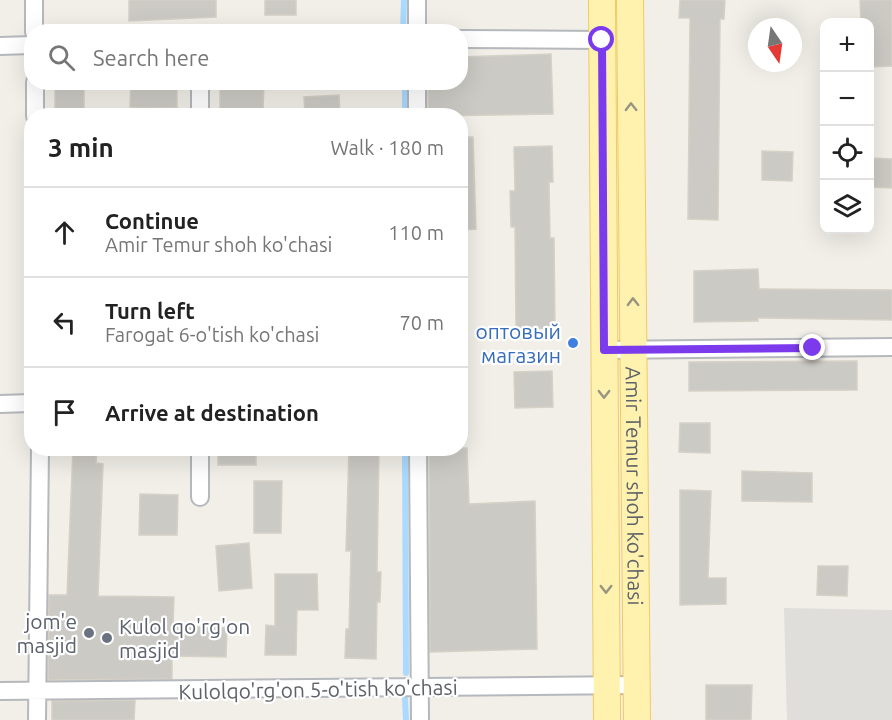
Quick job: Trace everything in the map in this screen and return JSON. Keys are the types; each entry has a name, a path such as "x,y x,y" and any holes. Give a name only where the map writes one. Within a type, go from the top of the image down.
{"main road":[{"name":"Amir Temur shoh ko'chasi","path":"602,0 607,720"},
{"name":"Amir Temur shoh ko'chasi","path":"630,0 637,720"}],"street":[{"path":"34,0 34,24"},
{"path":"417,0 417,24"},
{"path":"468,39 602,40"},
{"path":"0,46 24,45"},
{"path":"35,90 35,108"},
{"path":"200,90 200,108"},
{"path":"417,90 417,108"},
{"path":"604,350 892,347"},
{"path":"0,404 24,403"},
{"path":"37,720 40,456"},
{"path":"200,456 200,497"},
{"path":"418,456 420,720"},
{"name":"Kulolqo'rg'on 5-o'tish ko'chasi","path":"0,691 419,689 636,685"}],"shaded area":[{"path":"784,608 892,610 892,720 787,720"}],"building":[{"path":"129,0 216,0 216,17 129,21"},
{"path":"265,0 296,0 296,15 265,15"},
{"path":"680,0 725,0 724,19 720,19 718,220 688,219 690,18 679,18"},
{"path":"860,0 892,0 892,66 874,67 874,18 861,18"},
{"path":"551,54 553,114 468,115 468,108 428,108 428,90 468,90 468,57"},
{"path":"55,90 84,90 84,108 55,108"},
{"path":"131,90 177,90 177,108 130,107"},
{"path":"220,90 264,90 263,108 220,108"},
{"path":"339,95 340,108 305,108 304,97"},
{"path":"468,137 473,137 476,229 468,230"},
{"path":"552,146 553,182 549,182 550,238 554,238 555,328 516,329 515,227 511,227 510,191 515,191 514,147"},
{"path":"762,151 793,152 792,181 762,180"},
{"path":"874,158 892,159 892,188 874,187"},
{"path":"758,269 759,289 892,290 892,320 758,318 758,321 694,322 694,271"},
{"path":"857,361 857,390 689,391 689,362"},
{"path":"552,371 553,407 515,408 514,372"},
{"path":"680,423 710,423 710,453 679,452"},
{"name":"Kulol qo'rg'on masjid","path":"73,456 96,456 96,463 103,464 98,596 174,597 173,626 227,628 226,657 172,656 172,679 48,680 49,595 67,595"},
{"path":"218,456 256,456 256,465 218,465"},
{"path":"349,456 379,456 377,572 381,572 380,602 377,602 376,659 345,658 346,629 349,629 351,551 346,551"},
{"path":"429,456 467,456 469,504 535,501 537,649 430,652"},
{"path":"742,471 812,473 812,502 742,501"},
{"path":"254,481 282,481 281,533 254,533"},
{"path":"680,490 711,491 708,578 726,578 726,604 680,605"},
{"path":"140,494 178,495 177,535 139,535"},
{"path":"249,543 252,588 219,591 216,546"},
{"path":"818,566 848,566 847,596 817,595"},
{"path":"275,574 317,574 318,610 297,610 296,655 265,655 266,625 275,626"},
{"path":"706,685 752,685 751,720 706,720"},
{"path":"135,700 134,720 52,720 52,701"}],"waterway":[{"path":"403,24 404,0"},
{"path":"405,90 405,108"},
{"path":"405,456 406,673"},
{"path":"405,698 406,720"}],"place":[{"name":"оптовый магазин","path":"573,343"},
{"name":"jom'e masjid","path":"89,633"},
{"name":"Kulol qo'rg'on masjid","path":"107,638"}],"route":[{"path":"602,40 604,350 813,348"}]}
